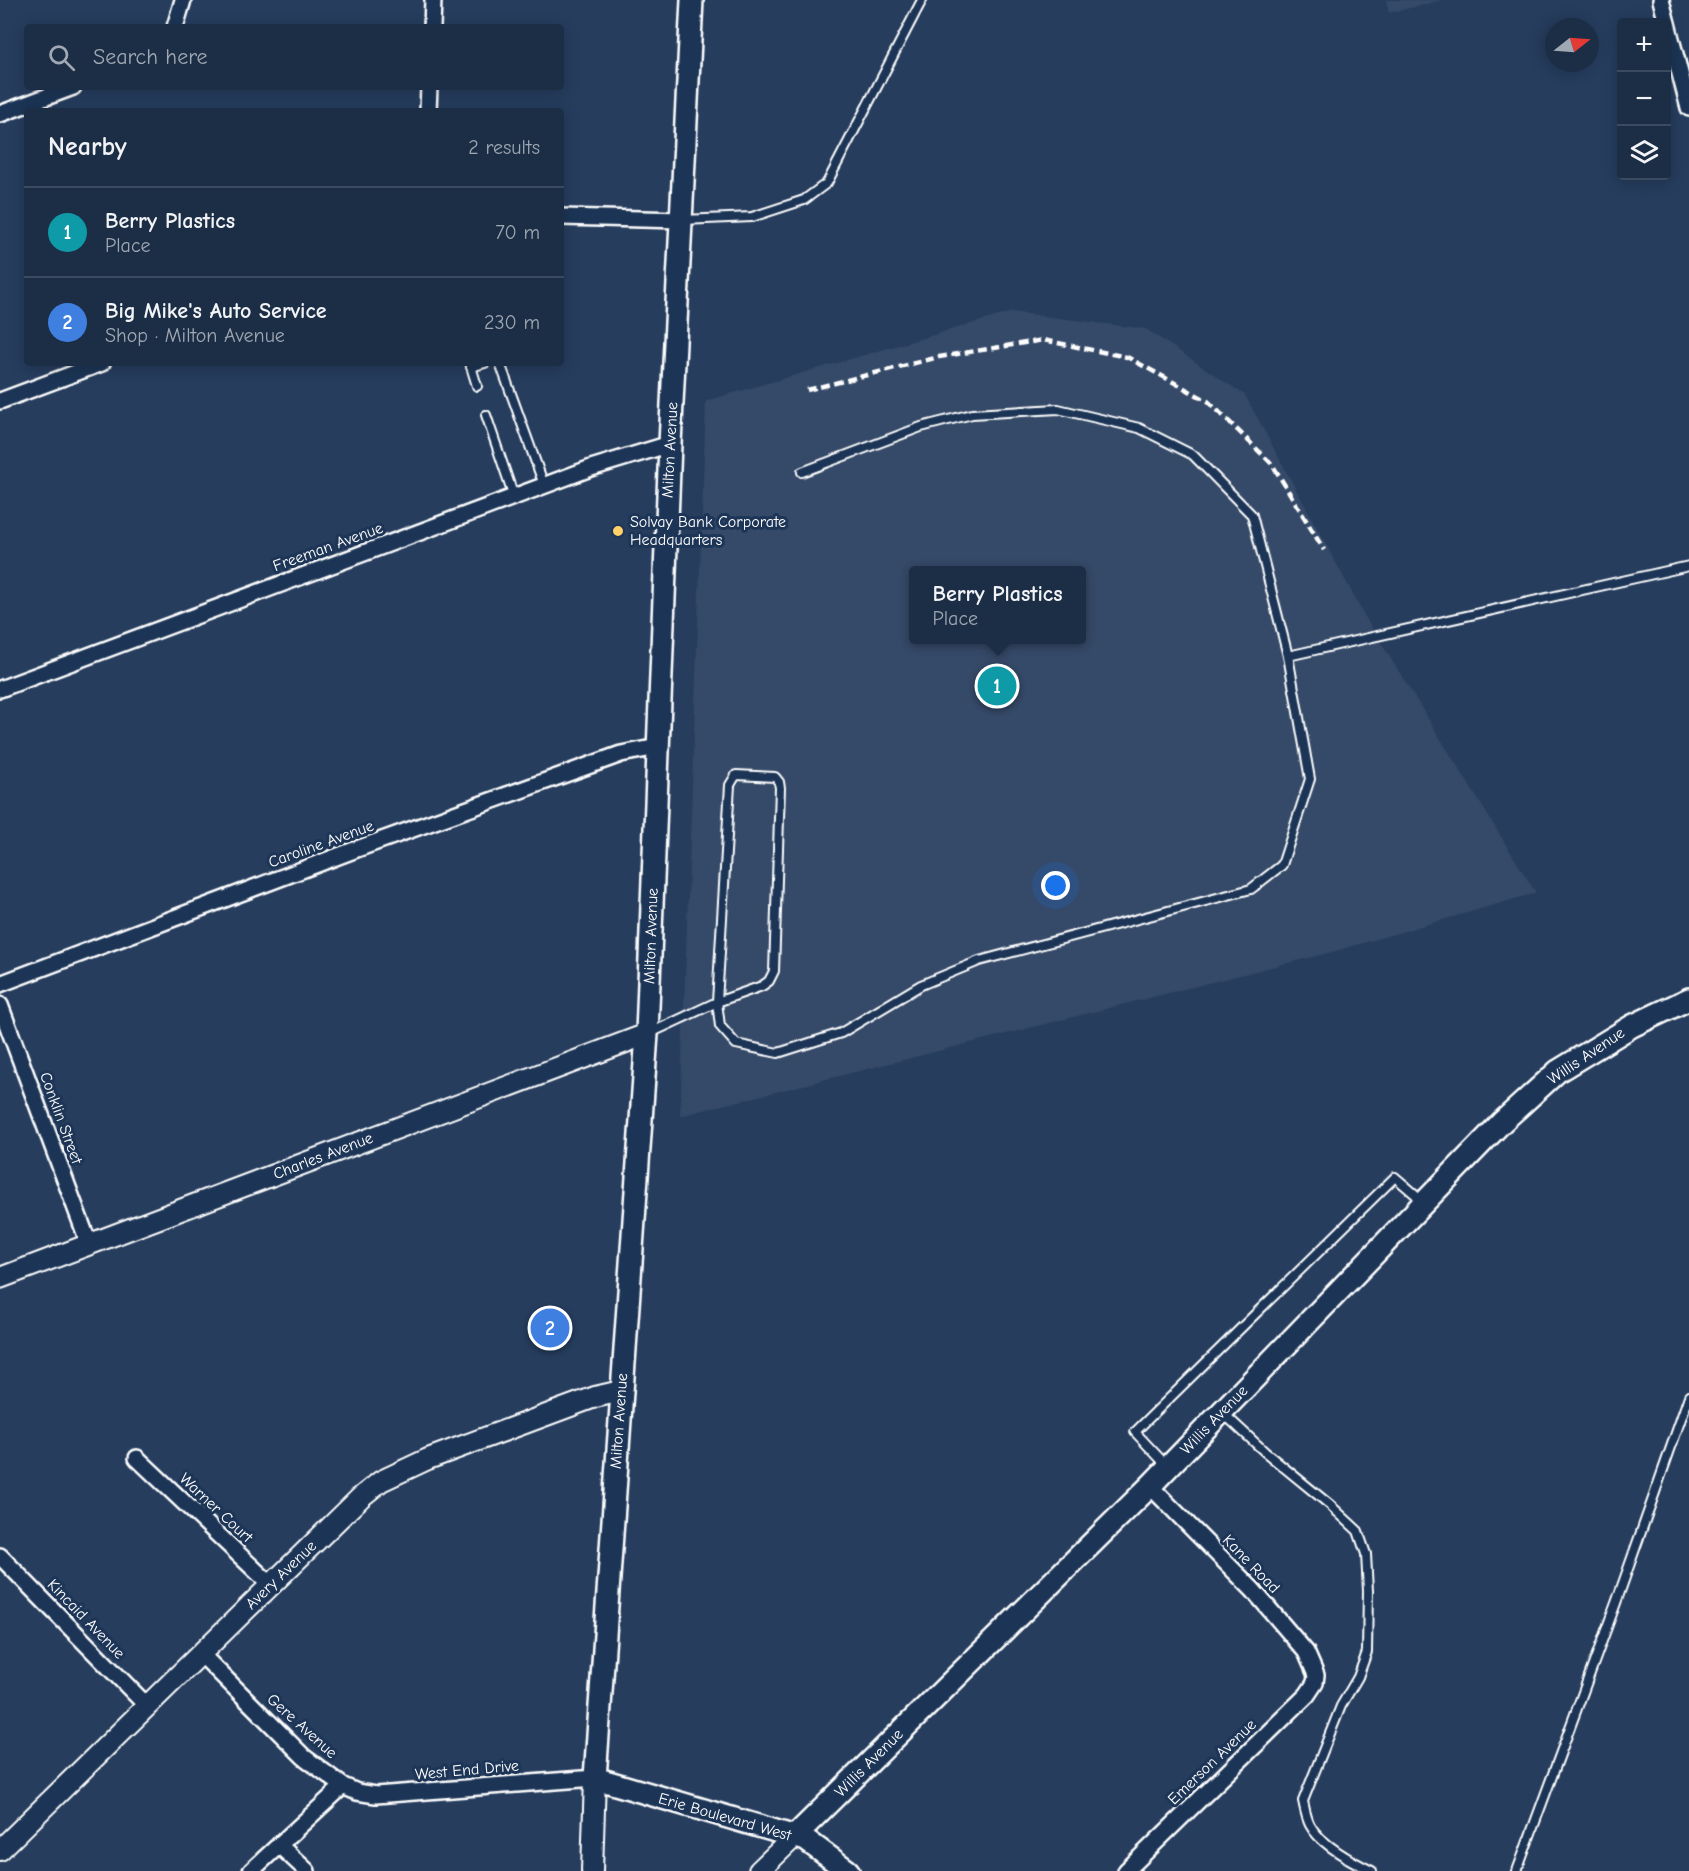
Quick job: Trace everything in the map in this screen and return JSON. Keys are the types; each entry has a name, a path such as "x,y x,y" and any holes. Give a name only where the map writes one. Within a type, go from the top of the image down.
{"main road":[{"name":"Milton Avenue","path":"595,1778 647,1034 670,444 692,0"},
{"name":"Willis Avenue","path":"795,1836 1150,1486 1502,1122 1558,1071 1632,1026 1689,999"},
{"name":"Erie Boulevard West","path":"595,1778 806,1840 848,1871"}],"street":[{"path":"176,24 183,0"},
{"path":"432,24 433,0"},
{"path":"1660,0 1689,108"},
{"path":"0,114 65,90"},
{"path":"428,108 429,90"},
{"path":"564,217 682,220"},
{"path":"0,401 94,366"},
{"name":"Freeman Avenue","path":"0,688 544,485 670,444"},
{"name":"Caroline Avenue","path":"0,984 357,849 621,754 658,747"},
{"name":"Conklin Street","path":"0,1005 89,1244"},
{"name":"Charles Avenue","path":"0,1278 647,1034"},
{"name":"Avery Avenue","path":"0,1850 361,1497 381,1481 428,1459 595,1397 621,1391"},
{"name":"Warner Court","path":"137,1458 272,1585"},
{"name":"Kane Road","path":"1150,1486 1253,1590 1306,1652 1316,1675"},
{"name":"Kincaid Avenue","path":"0,1556 147,1706"},
{"name":"Gere Avenue","path":"201,1654 304,1756 343,1786"},
{"name":"Emerson Avenue","path":"1126,1871 1307,1695 1315,1683 1316,1675"},
{"name":"West End Drive","path":"343,1786 357,1792 376,1795 595,1778"},
{"name":"Milton Avenue","path":"592,1871 595,1778"},
{"path":"251,1871 343,1786"},
{"name":"Willis Avenue","path":"759,1871 795,1836"},
{"path":"279,1845 307,1871"}],"lane":[{"path":"682,220 752,217 804,200 827,183 922,0"},
{"path":"470,366 477,386"},
{"path":"501,366 544,485"},
{"path":"647,1034 717,1002 762,986 769,981 774,971 779,782 775,777 740,774 732,779 730,785 717,1002 720,1026 736,1044 778,1053 841,1034 921,985 979,961 1251,889 1282,865 1310,779 1288,656 1252,515 1193,455 1139,428 1058,409 972,414 921,427 802,472"},
{"path":"486,415 514,497"},
{"path":"1288,656 1689,566"},
{"path":"1168,1467 1135,1432 1395,1177 1425,1203"},
{"path":"1517,1871 1617,1603 1689,1396"},
{"path":"1222,1412 1358,1531 1366,1563 1367,1652 1358,1677 1337,1716 1303,1801 1305,1815 1311,1827 1338,1851 1372,1871"}],"shaded area":[{"path":"1386,0 1443,0 1389,13"},
{"path":"1012,312 1146,329 1245,395 1367,620 1536,893 1332,952 680,1116 706,401"}],"railway":[{"path":"807,390 939,357 1043,340 1127,357 1208,401 1272,464 1324,550"}],"place":[{"name":"Solvay Bank Corporate Headquarters","path":"618,531"},
{"name":"Berry Plastics","path":"997,686"},
{"name":"Big Mike's Auto Service","path":"550,1328"}]}
